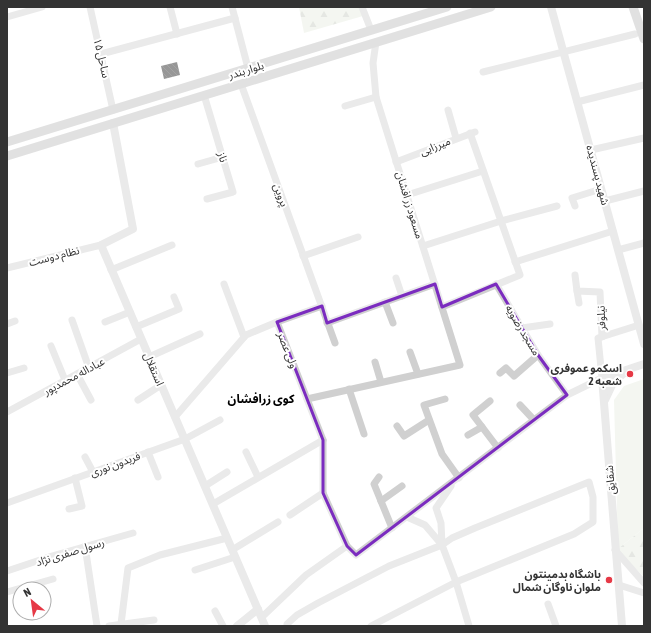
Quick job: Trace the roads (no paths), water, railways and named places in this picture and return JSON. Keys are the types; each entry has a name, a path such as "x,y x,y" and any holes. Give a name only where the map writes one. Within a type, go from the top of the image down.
{"main road":[{"name":"بلوار بندر","path":"7,142 447,7"},
{"name":"بلوار بندر","path":"7,156 491,7"},
{"path":"633,7 644,39"}],"street":[{"path":"7,17 42,7"},
{"name":"ساحل ۱۵","path":"90,7 113,110"},
{"path":"170,7 177,34"},
{"path":"232,7 248,68"},
{"path":"362,7 371,30"},
{"name":"شهید پسندیده","path":"551,7 644,344"},
{"path":"101,54 235,18"},
{"path":"483,72 635,34"},
{"name":"مسعود زر افشان","path":"376,42 373,63 376,97 460,365 418,374"},
{"name":"پروین","path":"241,84 322,306"},
{"path":"577,102 644,84"},
{"name":"ناز","path":"204,95 233,192 207,200"},
{"path":"345,106 376,97"},
{"path":"448,110 456,138"},
{"path":"100,245 133,229 112,123"},
{"name":"میرزایی","path":"396,162 472,133 483,171"},
{"path":"591,150 644,138"},
{"path":"198,164 223,157"},
{"path":"406,195 483,171 520,275 442,308"},
{"path":"575,206 572,198 601,189"},
{"path":"605,201 644,191"},
{"path":"423,246 501,221 557,206"},
{"path":"515,262 613,231"},
{"path":"303,256 358,237"},
{"path":"618,250 644,243"},
{"path":"111,270 172,244"},
{"name":"نظام دوست","path":"7,268 100,245"},
{"name":"استقلال","path":"100,245 265,626"},
{"path":"575,275 579,303"},
{"path":"396,278 402,296"},
{"path":"224,284 244,337"},
{"path":"327,323 435,284"},
{"name":"مسجد رضویه","path":"496,284 538,355 567,395"},
{"name":"نیلوفر","path":"577,291 600,292 602,337"},
{"path":"136,328 179,310 174,297"},
{"path":"385,302 393,323"},
{"path":"322,306 335,343"},
{"name":"ولی عصر","path":"322,306 277,322 323,440"},
{"path":"105,322 130,312"},
{"path":"72,320 90,368"},
{"path":"7,324 14,322"},
{"path":"175,417 244,337 277,322"},
{"path":"522,328 550,324"},
{"path":"602,378 598,338 639,325"},
{"path":"149,357 200,334"},
{"name":"عباداله محمدپور","path":"7,412 141,339"},
{"path":"51,346 65,380"},
{"path":"307,399 418,374 410,352"},
{"path":"500,373 506,368 514,376 538,355"},
{"path":"375,362 381,382"},
{"path":"213,504 323,440 323,493 347,546 356,555 567,395 602,378 644,364"},
{"path":"7,374 24,368"},
{"path":"604,403 613,383 628,370"},
{"path":"77,374 91,400"},
{"name":"شقایق","path":"602,378 622,626"},
{"path":"138,400 161,385"},
{"path":"349,389 364,434"},
{"path":"445,400 424,405 442,454 456,480"},
{"path":"490,401 473,415 498,448"},
{"path":"520,405 534,420"},
{"name":"فریدون نوری","path":"7,503 185,439 220,420"},
{"path":"397,426 404,436 429,420"},
{"path":"468,435 482,427"},
{"path":"148,452 158,477"},
{"path":"246,452 258,477"},
{"path":"85,457 93,472"},
{"path":"205,486 227,472"},
{"path":"379,477 374,484 392,528"},
{"path":"69,509 82,506 75,478"},
{"path":"456,480 436,508 441,523 442,545 456,582 469,626"},
{"path":"287,626 287,624 297,615 340,590 395,563 442,545 452,538 475,528 589,482 593,497 593,522 585,529 456,582 371,626"},
{"path":"381,501 402,486"},
{"path":"290,515 323,493"},
{"path":"407,517 425,525 442,545"},
{"path":"195,570 234,553 278,522"},
{"name":"رسول صفری نژاد","path":"7,571 85,546 132,533"},
{"path":"121,624 128,568 160,555 227,538"},
{"path":"85,546 97,626"},
{"path":"262,618 306,575 347,546"},
{"path":"615,550 644,583"},
{"path":"7,592 53,579"},
{"path":"619,585 644,593"},
{"path":"548,604 556,626"},
{"path":"236,626 258,609"},
{"path":"215,611 223,626"},
{"path":"109,626 154,620"}],"place":[{"name":"اسکمو عموفری شعبه 2","path":"630,374"},
{"name":"باشگاه بدمینتون ملوان ناوگان شمال","path":"609,580"}],"district":[{"name":"کوی زرافشان","path":"261,399"}]}
